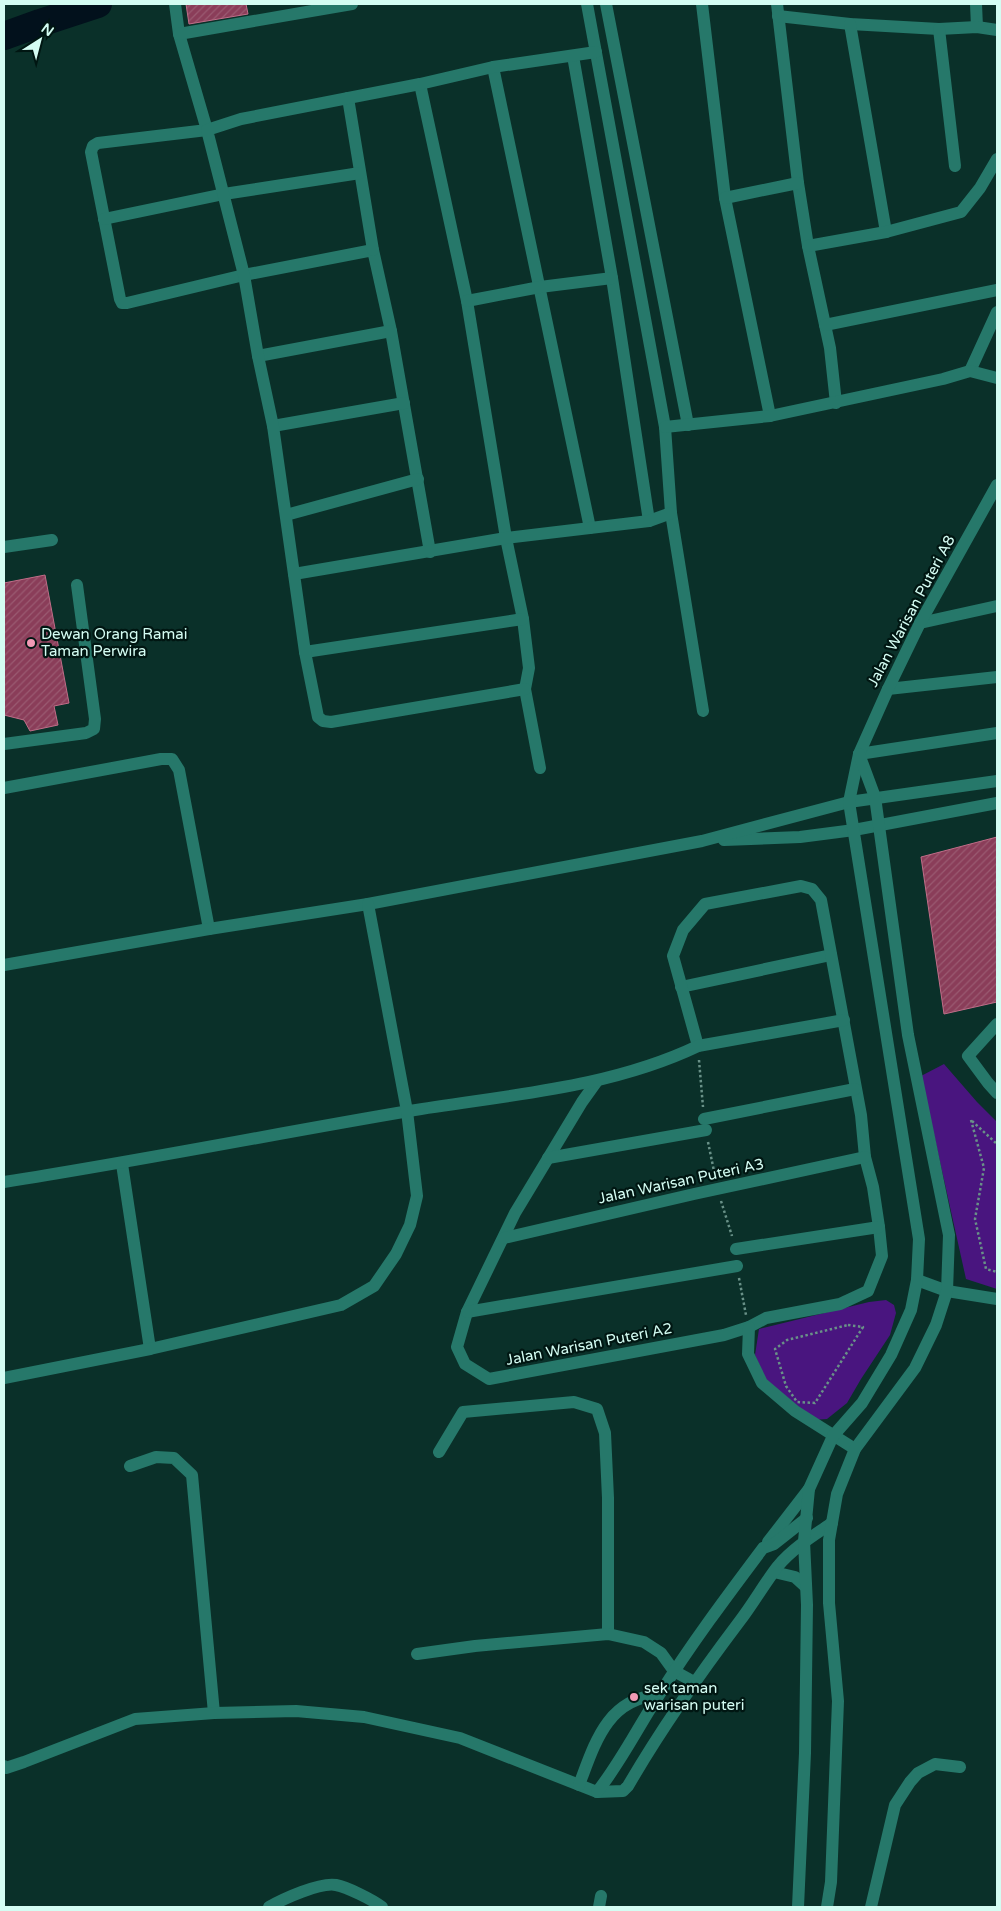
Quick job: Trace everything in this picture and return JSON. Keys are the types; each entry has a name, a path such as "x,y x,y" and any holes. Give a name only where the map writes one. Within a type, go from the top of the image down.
{"street":[{"path":"175,4 179,34 207,130 244,275 258,356 273,426 305,652 318,717 323,721 331,722 525,689"},
{"path":"179,34 352,4"},
{"path":"587,4 665,427 671,513 703,711"},
{"path":"606,4 688,425"},
{"path":"702,4 725,198 770,416"},
{"path":"976,4 977,28"},
{"path":"836,403 830,348 808,246 798,183 778,10 850,24 997,30"},
{"path":"850,24 886,232"},
{"path":"939,29 955,166"},
{"path":"373,250 244,275 122,303 91,152 93,146 98,143 207,130 240,119 420,84 493,67 596,52"},
{"path":"573,56 612,278 649,521"},
{"path":"493,67 590,528"},
{"path":"420,84 467,301 506,538 523,619 529,668 525,689 540,768"},
{"path":"348,98 373,250 391,330 430,552"},
{"path":"808,246 886,232 961,212 980,188 997,159"},
{"path":"104,219 224,194 360,173"},
{"path":"725,198 798,183"},
{"path":"467,301 540,287 612,278"},
{"path":"825,325 997,290"},
{"path":"970,371 997,312"},
{"path":"258,356 391,330"},
{"path":"665,427 770,416 943,379 970,371 997,378"},
{"path":"273,426 404,404"},
{"path":"286,515 418,479"},
{"name":"Jalan Warisan Puteri A8","path":"849,802 859,754 888,689 920,623 997,485"},
{"path":"294,574 506,538 649,521 671,513"},
{"path":"4,547 52,540"},
{"path":"4,744 86,733 94,729 95,719 77,585"},
{"path":"920,623 997,606"},
{"path":"305,652 523,619"},
{"path":"888,689 997,677"},
{"path":"827,1907 831,1882 838,1701 830,1603 829,1540 837,1494 855,1449 915,1368 936,1325 948,1291 949,1234 908,1035 875,797 859,754 997,733"},
{"path":"4,788 161,759 172,759 179,770 209,929"},
{"path":"4,965 209,929 368,904 702,841 849,802 875,797 997,781"},
{"path":"597,1792 618,1763 674,1671 763,1548 809,1489 833,1436 862,1403 891,1355 911,1310 917,1280 919,1239 849,802"},
{"path":"702,841 800,837 854,830 997,803"},
{"name":"Jalan Warisan Puteri A2","path":"467,1312 457,1347 465,1364 489,1379 724,1335 748,1327 766,1318 840,1304 868,1291 882,1256 879,1227 873,1187 865,1157 861,1114 821,900 812,889 801,886 705,904 683,930 673,956 698,1046"},
{"path":"4,1378 150,1349 342,1305 374,1286 396,1254 410,1225 417,1196 407,1111 368,904"},
{"path":"681,987 831,955"},
{"path":"4,1182 122,1164 407,1111 597,1081 676,1056 698,1046 844,1020"},
{"path":"997,1024 968,1056 997,1093"},
{"path":"467,1312 515,1213 597,1081"},
{"path":"548,1158 855,1089"},
{"name":"Jalan Warisan Puteri A3","path":"504,1238 865,1157"},
{"path":"122,1164 150,1349"},
{"path":"736,1250 879,1227"},
{"path":"467,1312 737,1266"},
{"path":"917,1280 948,1291 997,1299"},
{"path":"748,1327 748,1354 762,1383 795,1411 855,1449"},
{"path":"439,1452 463,1412 574,1402 597,1409 606,1433 608,1634"},
{"path":"130,1466 156,1457 174,1458 192,1475 214,1713"},
{"path":"798,1907 805,1754 806,1587 804,1541 809,1489"},
{"path":"763,1548 774,1544 806,1518"},
{"path":"4,1766 6,1768 24,1762 135,1719 214,1713 296,1711 364,1717 460,1738 597,1792 623,1791 694,1682 746,1613 779,1564 804,1541 832,1523"},
{"path":"774,1572 795,1577 806,1587"},
{"path":"417,1654 475,1646 608,1634 644,1642 661,1653 674,1671 694,1682"},
{"path":"580,1785 603,1727 620,1707 644,1696 658,1695"},
{"path":"871,1907 895,1806 910,1782 918,1773 935,1764 960,1767"},
{"path":"269,1907 312,1888 335,1884 374,1901 382,1907"}],"path":[{"path":"997,1144 971,1120 984,1168 975,1219 986,1269 997,1272"},
{"path":"718,1189 736,1250"},
{"path":"737,1266 748,1327"},
{"path":"848,1325 863,1327 815,1403 797,1402 786,1386 775,1349 787,1340 848,1325"}],"shaded area":[{"path":"944,1064 997,1122 997,1289 966,1279 921,1076"},
{"path":"886,1300 894,1305 896,1313 890,1335 847,1403 827,1419 812,1420 769,1386 755,1355 759,1329 869,1302"}],"building":[{"path":"186,4 246,4 248,14 189,24"},
{"name":"Dewan Orang Ramai Taman Perwira","path":"45,575 69,703 54,706 58,725 30,731 24,720 4,715 4,583"},
{"path":"997,837 997,1002 944,1014 921,857"}],"waterway":[{"path":"4,36 98,4"}],"place":[{"name":"Dewan Orang Ramai Taman Perwira","path":"31,643"},
{"name":"sek taman warisan puteri","path":"634,1697"}]}
